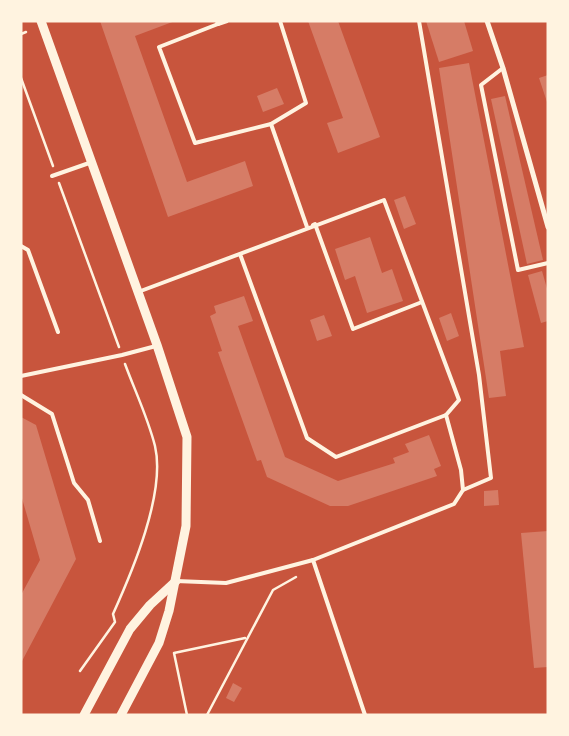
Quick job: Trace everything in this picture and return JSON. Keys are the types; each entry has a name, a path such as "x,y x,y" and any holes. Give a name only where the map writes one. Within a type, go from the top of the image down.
{"street":[{"path":"41,21 157,345 187,436 186,526 176,581 159,643 121,715"},
{"path":"487,21 503,68 548,227"},
{"path":"84,715 130,629 176,581"}],"lane":[{"path":"227,21 159,47 195,144 271,124 306,103 280,21"},
{"path":"176,581 226,583 314,560 454,504 463,490 491,478 479,375 419,21"},
{"path":"503,68 482,85 518,270 548,263"},
{"path":"271,124 305,228"},
{"path":"54,175 92,162"},
{"path":"138,292 315,224 384,200 459,400 446,416 336,456 307,438 240,254"},
{"path":"315,224 353,329 422,302"},
{"path":"21,246 28,250 58,332"},
{"path":"21,376 122,356 157,345"},
{"path":"21,395 52,414 74,484 88,500 100,541"},
{"path":"446,416 462,470 463,490"},
{"path":"314,560 365,715"}],"path":[{"path":"21,34 26,32"},
{"path":"21,78 54,175 155,447 156,477 148,522 136,562 112,614 115,622 80,671"},
{"path":"206,715 273,590 296,577"},
{"path":"187,715 174,652 246,638"}],"building":[{"path":"100,21 175,21 135,36 187,182 245,161 253,186 168,217"},
{"path":"308,21 338,21 380,137 338,153 327,123 343,118"},
{"path":"426,21 464,21 473,51 439,62"},
{"path":"469,63 524,347 500,351 506,396 489,398 439,68"},
{"path":"548,75 548,102 547,102 539,78"},
{"path":"277,88 284,104 263,112 257,96"},
{"path":"505,96 543,260 527,264 491,99"},
{"path":"405,196 416,224 404,229 394,200"},
{"path":"370,237 382,273 392,269 403,301 367,313 355,276 345,280 335,249"},
{"path":"542,271 548,292 548,321 541,323 528,275"},
{"path":"244,296 253,321 238,326 285,457 338,481 395,463 393,458 409,452 405,444 429,435 441,466 434,469 437,476 348,506 330,506 267,477 261,460 257,461 218,352 222,351 210,316 216,313 214,306"},
{"path":"451,313 459,336 447,341 439,318"},
{"path":"324,315 332,336 317,341 310,320"},
{"path":"21,417 36,425 76,559 21,663 21,595 40,560 21,495"},
{"path":"498,490 499,505 484,506 484,491"},
{"path":"548,531 548,667 534,668 521,533"},
{"path":"233,683 242,688 234,702 226,698"}]}
